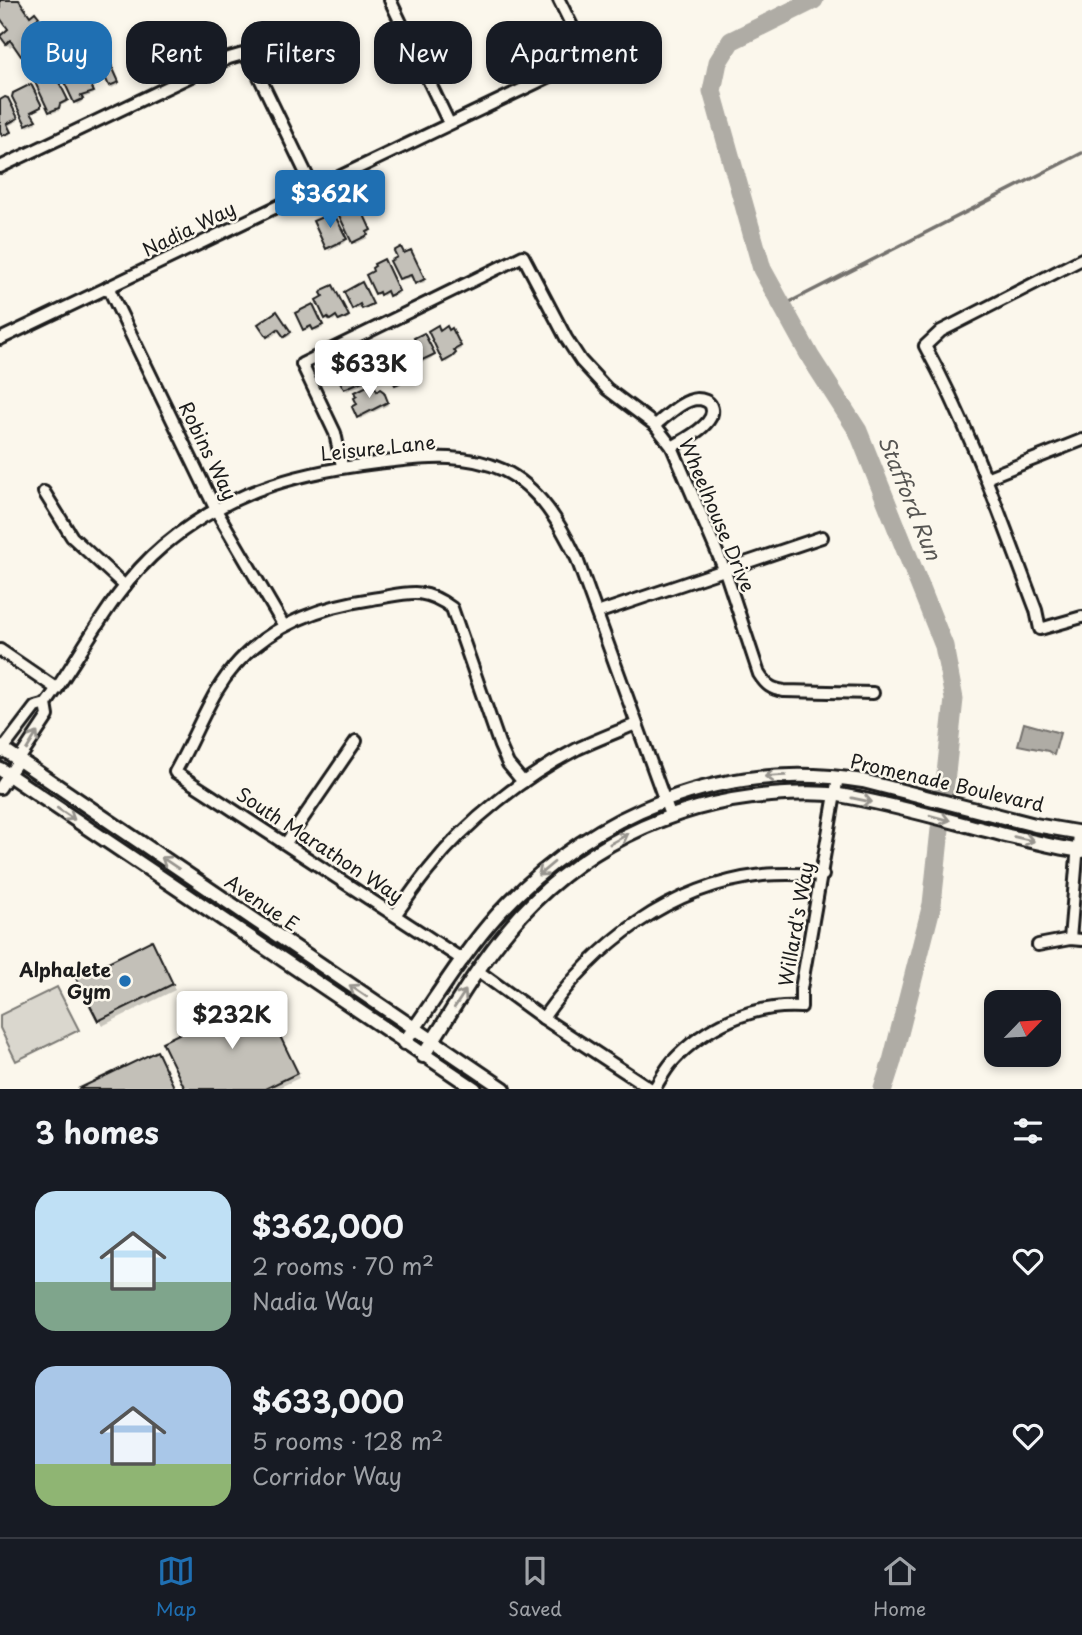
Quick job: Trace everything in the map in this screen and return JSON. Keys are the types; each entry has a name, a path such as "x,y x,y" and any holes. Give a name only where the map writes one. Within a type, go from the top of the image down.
{"street":[{"path":"390,0 449,123"},
{"name":"Nadia Way","path":"0,339 567,68 580,57 578,38 559,0"},
{"path":"0,167 229,58 243,54 253,64 313,188"},
{"name":"Wheelhouse Drive","path":"342,466 335,433 302,364 523,256 565,338 581,361 607,389 654,425 672,447 725,571 759,674 765,684 774,690 784,691 873,693"},
{"path":"1082,259 941,331 925,346 953,399 986,478 1036,610 1040,629 1082,617"},
{"name":"Robins Way","path":"108,287 216,509 284,626"},
{"path":"654,425 687,402 698,399 706,401 712,407 709,421 672,447"},
{"path":"986,478 1082,440"},
{"name":"Leisure Lane","path":"0,788 5,773 20,760 48,716 47,704 125,586 163,546 216,509 284,480 342,466 428,457 454,458 505,471 544,503 565,533 577,559 670,816"},
{"path":"44,492 72,537 125,586"},
{"path":"597,614 822,537"},
{"path":"284,626 307,614 339,604 422,592 439,598 452,608 500,746 508,764 523,782"},
{"name":"South Marathon Way","path":"284,626 258,644 236,665 206,709 175,772 463,960"},
{"path":"0,650 57,688"},
{"name":"Leisure Lane","path":"1,750 36,707 47,704"},
{"path":"396,914 432,865 466,830 523,782 577,749 636,724"},
{"path":"286,843 356,741"},
{"name":"Avenue E","path":"1,750 20,760 433,1041 490,1085 504,1089"},
{"name":"Avenue E","path":"5,773 475,1089"},
{"name":"Promenade Boulevard","path":"404,1043 483,932 528,884 570,850 639,810 665,800 745,779 772,776 838,777 1035,825 1081,833"},
{"name":"Willard's Way","path":"652,1089 671,1062 697,1039 725,1021 782,1006 801,1007 801,989 838,777"},
{"name":"Promenade Boulevard","path":"423,1056 478,971 523,913 592,855 642,827 695,807 755,796 835,794 1080,851"},
{"path":"1070,939 1081,833"},
{"path":"543,1018 592,957 627,929 666,905 718,885 763,875 823,875"},
{"path":"510,902 523,913"},
{"path":"269,952 279,938"},
{"path":"1038,945 1070,939 1082,940"},
{"path":"478,971 543,1018 652,1089"}],"shaded area":[{"path":"1024,723 1060,733 1054,755 1048,751 1018,745"},
{"path":"57,987 79,1030 16,1061 0,1028 0,1015"}],"building":[{"path":"0,0 19,0 30,16 35,12 39,17 37,21 21,21 21,56 10,40 6,44 0,36 8,29 0,18"},
{"path":"112,66 119,82 109,86 108,84 112,84"},
{"path":"31,84 41,104 41,107 31,112 36,120 26,125 12,97 13,93"},
{"path":"36,84 60,84 68,100 49,112"},
{"path":"65,84 90,84 94,92 81,96 83,99 74,103"},
{"path":"5,97 18,118 7,124 11,132 2,136 0,100"},
{"path":"358,202 371,230 367,232 368,235 352,243 336,209"},
{"path":"332,210 347,239 326,249 313,221"},
{"path":"401,247 404,253 411,250 425,279 415,284 411,275 399,279 390,261 397,257 394,251"},
{"path":"384,259 399,291 389,296 387,291 380,295 379,292 375,294 366,275 373,271 374,264"},
{"path":"362,282 373,304 362,309 360,304 352,309 344,292"},
{"path":"333,285 349,316 339,321 336,316 330,320 328,317 325,319 316,300 323,296 321,293 324,289"},
{"path":"313,304 323,325 313,330 311,326 303,330 295,313"},
{"path":"277,311 291,332 284,337 278,329 267,337 258,324"},
{"path":"438,325 440,331 447,326 449,330 452,328 461,346 454,350 456,353 452,357 443,362 428,331"},
{"path":"424,333 435,354 416,363 408,346 416,342 414,338"},
{"path":"390,349 392,353 404,351 413,370 406,374 408,377 404,381 395,385 379,354"},
{"path":"356,359 365,380 344,389 339,380 344,378 339,367"},
{"path":"373,383 377,391 380,389 384,392 388,402 357,418 352,407 357,404 355,392"},
{"name":"Alphalete Gym","path":"152,940 173,984 98,1021 76,978"},
{"path":"260,995 298,1073 265,1089 185,1089 162,1042"},
{"path":"157,1051 175,1089 78,1089"}],"waterway":[{"name":"Stafford Run","path":"814,0 731,41 718,62 712,91 762,269 811,358 858,431 944,646 954,699 932,904 883,1089"},
{"path":"782,306 1082,153"}],"place":[{"name":"Alphalete Gym","path":"125,981"}]}
